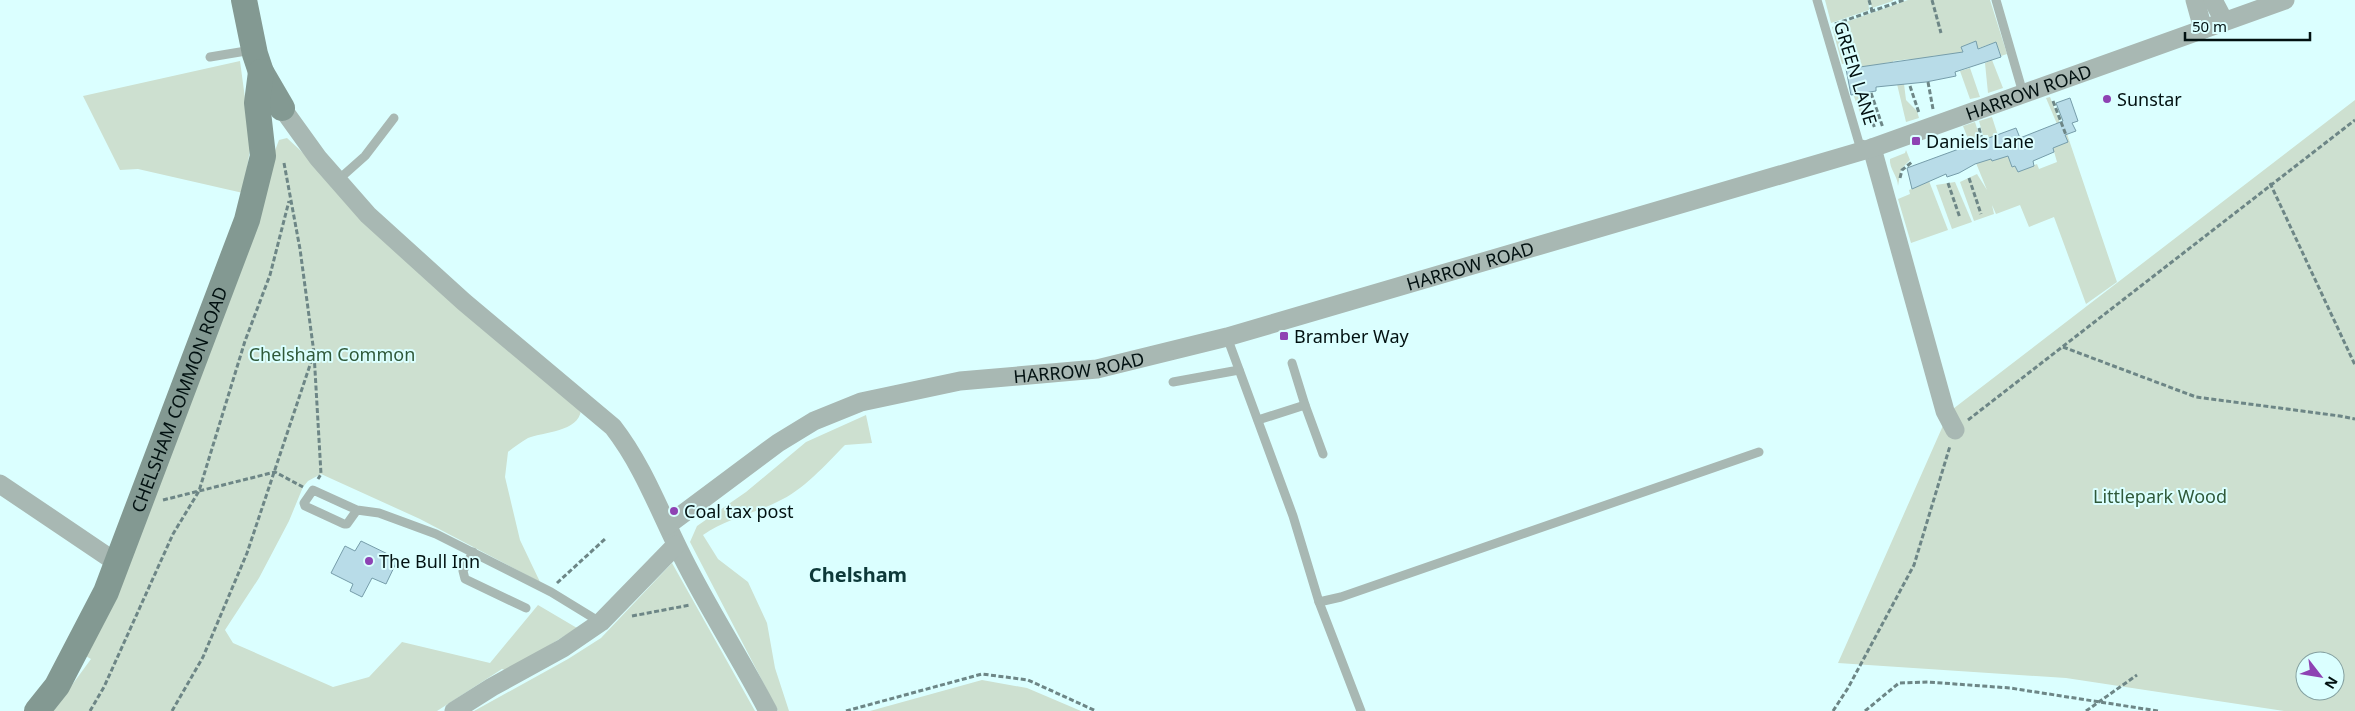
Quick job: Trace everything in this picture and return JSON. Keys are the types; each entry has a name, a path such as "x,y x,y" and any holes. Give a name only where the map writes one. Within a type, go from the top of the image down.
{"street":[{"path":"244,0 257,61 282,108 318,158 368,215 464,302 613,427 627,444 646,477 702,601 768,711"},
{"path":"2195,0 2203,29"},
{"path":"2212,0 2224,21"},
{"name":"HARROW ROAD","path":"668,525 778,443 814,421 860,402 960,381 1097,368 1227,337 1874,142 2024,93 2285,0"},
{"name":"CHELSHAM COMMON ROAD","path":"37,711 57,686 106,592 247,220 263,156 258,103 257,61"},
{"path":"1874,142 1946,411 1955,430"},
{"path":"0,484 117,562"},
{"path":"454,711 492,687 563,648 600,622 676,545"}],"lane":[{"name":"GREEN LANE","path":"1817,0 1859,143 1874,142"},
{"path":"1996,0 2024,93"},
{"path":"210,57 257,61"},
{"path":"338,180 365,156 394,118"},
{"path":"1227,337 1293,516 1319,602 1361,711"},
{"path":"1292,363 1323,454"},
{"path":"1173,382 1239,370"},
{"path":"1258,420 1305,404"},
{"path":"1319,602 1759,452"},
{"path":"357,510 344,524 305,506 307,498 313,490 357,510 379,512 436,534 551,592 600,622"},
{"path":"473,552 463,571 465,579 526,608"}],"path":[{"path":"1869,0 1872,11"},
{"path":"1825,27 1904,0"},
{"path":"1934,1 1941,33"},
{"path":"1928,82 1934,115"},
{"path":"1910,86 1921,119"},
{"path":"1871,92 1884,132"},
{"path":"1863,94 1874,142"},
{"path":"2051,94 2066,135"},
{"path":"1833,711 1848,688 1914,565 1955,430 2355,120"},
{"path":"283,160 314,353 321,474 313,490"},
{"path":"1901,183 1899,176 1902,170 1912,162"},
{"path":"1968,178 1981,214"},
{"path":"1948,183 1960,218"},
{"path":"2271,184 2355,365"},
{"path":"90,711 104,687 173,534 199,491 245,341 270,275 290,198"},
{"path":"2063,347 2196,397 2355,419"},
{"path":"172,711 203,658 247,553 314,353"},
{"path":"138,508 274,472 303,487"},
{"path":"551,592 558,583 605,539"},
{"path":"600,622 702,601"},
{"path":"846,711 982,674 1028,680 1096,711"},
{"path":"2086,711 2137,675"},
{"path":"1865,711 1899,683 1928,682 2010,688 2158,711"}],"green space":[{"path":"1825,0 1868,0 1869,10 1831,23"},
{"path":"1870,0 1893,0 1893,1 1872,8"},
{"path":"1908,0 1990,0 2007,54 2001,56 1996,42 1976,49 1973,42 1961,47 1963,54 1932,56 1933,65 1913,67 1911,59 1893,61 1894,70 1890,62 1857,70 1856,61 1842,64 1832,27"},
{"path":"1992,60 2003,88 1988,93 1985,63"},
{"path":"240,61 251,143 243,193 138,169 120,170 83,96"},
{"path":"1970,68 1980,97 1970,99 1960,71"},
{"path":"1897,84 1904,84 1906,100 1917,111 1919,118 1906,122"},
{"path":"1862,93 1870,121 1864,123 1853,94"},
{"path":"2050,97 2060,123 2057,124 2046,98"},
{"name":"Littlepark Wood","path":"2355,100 2355,711 2284,711 2066,678 1838,663 1949,412"},
{"path":"1992,117 2002,148 2005,147 2012,167 2015,166 2018,172 2037,164 2039,169 2057,162 2053,148 2067,142 2065,135 2067,134 2117,282 2086,304 2054,217 2029,227 2020,205 1996,214 1992,205 1994,214 1974,221 1960,182 1977,174 1987,190 1976,163 1991,158 1993,161 2001,158 1992,150 1988,135 1983,135 1979,121"},
{"path":"1975,122 1981,141 1970,144 1963,126"},
{"name":"Chelsham Common","path":"287,138 581,410 579,417 574,423 559,430 528,438 508,452 505,477 520,540 540,582 420,519 321,474 308,481 303,487 289,521 259,578 225,630 233,643 333,687 369,677 402,642 490,663 538,605 577,628 508,671 502,669 437,711 53,711 91,659 84,655 279,140"},
{"path":"1906,150 1910,160 1901,169 1898,186 1890,159 1905,153"},
{"path":"1929,181 1948,230 1911,243 1898,199 1910,194 1909,190"},
{"path":"1955,182 1972,222 1952,229 1936,185"},
{"path":"866,415 872,443 845,445 814,476 787,497 720,525 703,535 718,559 748,582 767,623 775,668 789,711 778,711 690,542 697,526 746,492 806,442"},
{"path":"672,563 755,711 474,711 568,659 601,638"},
{"path":"982,680 1027,688 1081,711 870,711"}],"building":[{"path":"1976,41 1978,49 1996,42 2001,57 1955,72 1956,76 1926,82 1876,87 1876,91 1851,95 1846,69 1963,52 1961,47"},
{"path":"2070,98 2078,121 2072,123 2076,131 2065,135 2068,142 2053,148 2054,152 2033,161 2034,166 2018,172 2015,166 2012,167 2008,156 1992,161 1991,159 1947,177 1946,174 1912,189 1907,168 2016,128 2020,138 2063,121 2056,103"},
{"path":"361,541 398,559 386,584 372,578 362,597 350,591 353,584 331,573 345,546 355,551"}],"place":[{"name":"Sunstar","path":"2107,99"},
{"name":"Daniels Lane","path":"1916,141"},
{"name":"Bramber Way","path":"1284,336"},
{"name":"Coal tax post","path":"674,511"},
{"name":"The Bull Inn","path":"369,561"}],"district":[{"name":"Chelsham","path":"858,574"}]}
